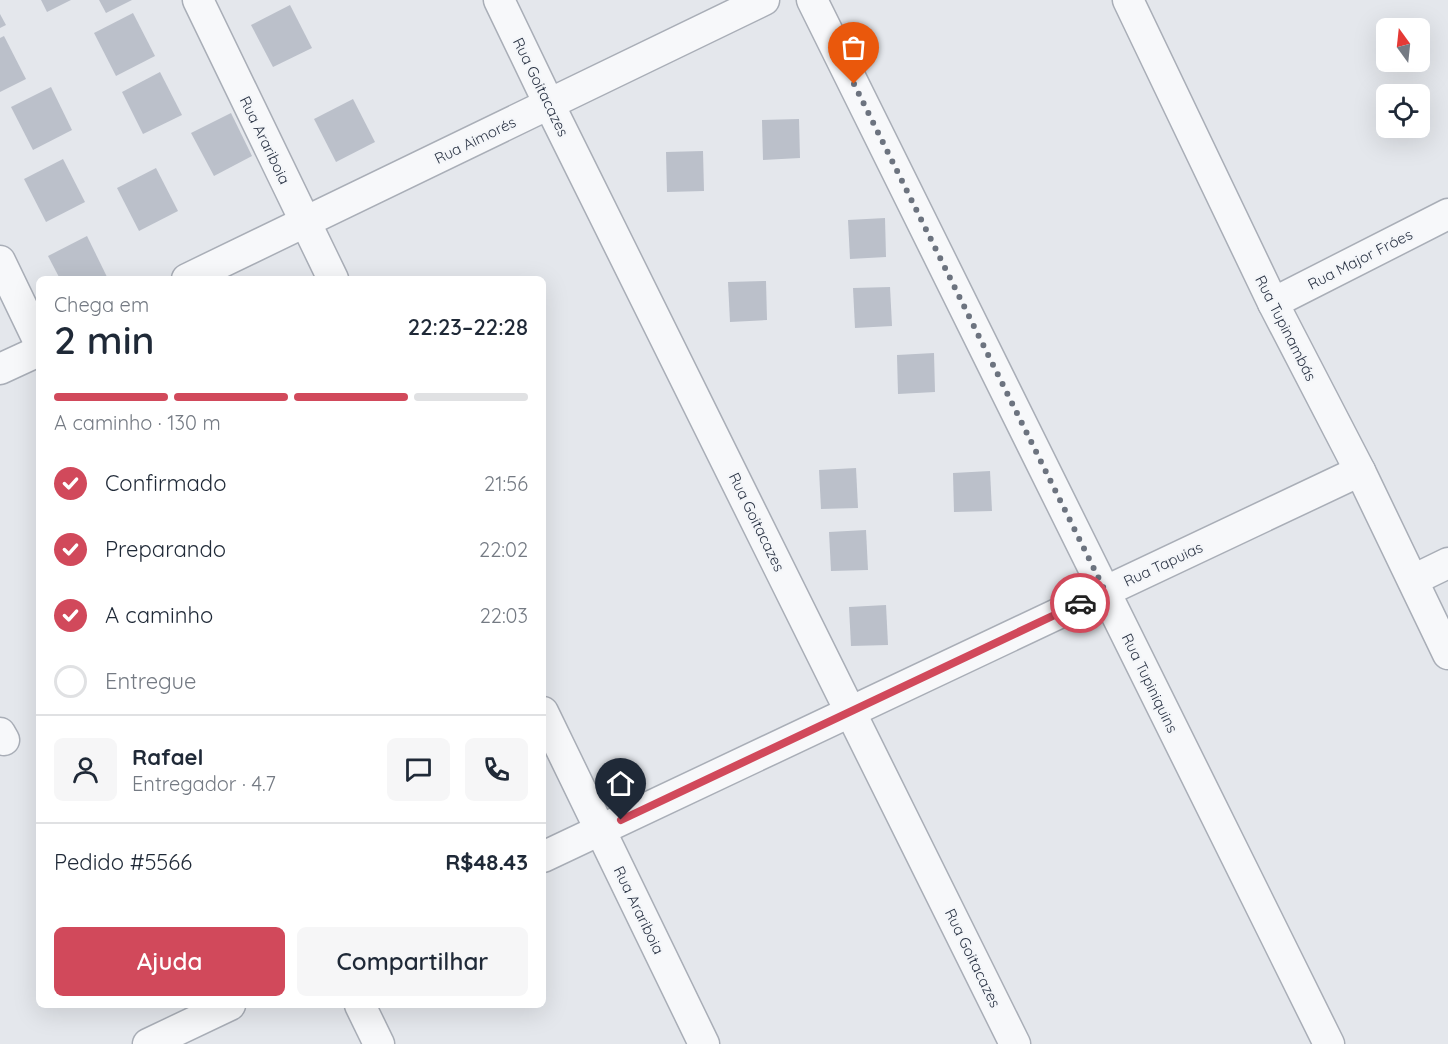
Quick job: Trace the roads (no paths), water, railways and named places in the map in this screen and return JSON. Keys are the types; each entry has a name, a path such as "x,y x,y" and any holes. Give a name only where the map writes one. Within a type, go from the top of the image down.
{"street":[{"name":"Rua Arariboia","path":"198,0 332,276"},
{"name":"Rua Goitacazes","path":"499,0 1015,1044"},
{"name":"Rua Aimorés","path":"193,276 764,0"},
{"name":"Rua Tupiniquins","path":"812,0 1329,1044"},
{"name":"Rua Tupinambás","path":"1128,0 1273,303 1359,471 1448,654"},
{"name":"Rua Major Fróes","path":"1273,303 1448,214"},
{"path":"0,261 36,336"},
{"path":"0,369 36,352"},
{"name":"Rua Tapuias","path":"546,856 1359,471"},
{"path":"1413,580 1448,563"},
{"name":"Rua Arariboia","path":"546,718 704,1044"},
{"path":"148,1044 224,1008"},
{"path":"361,1008 379,1044"}]}
